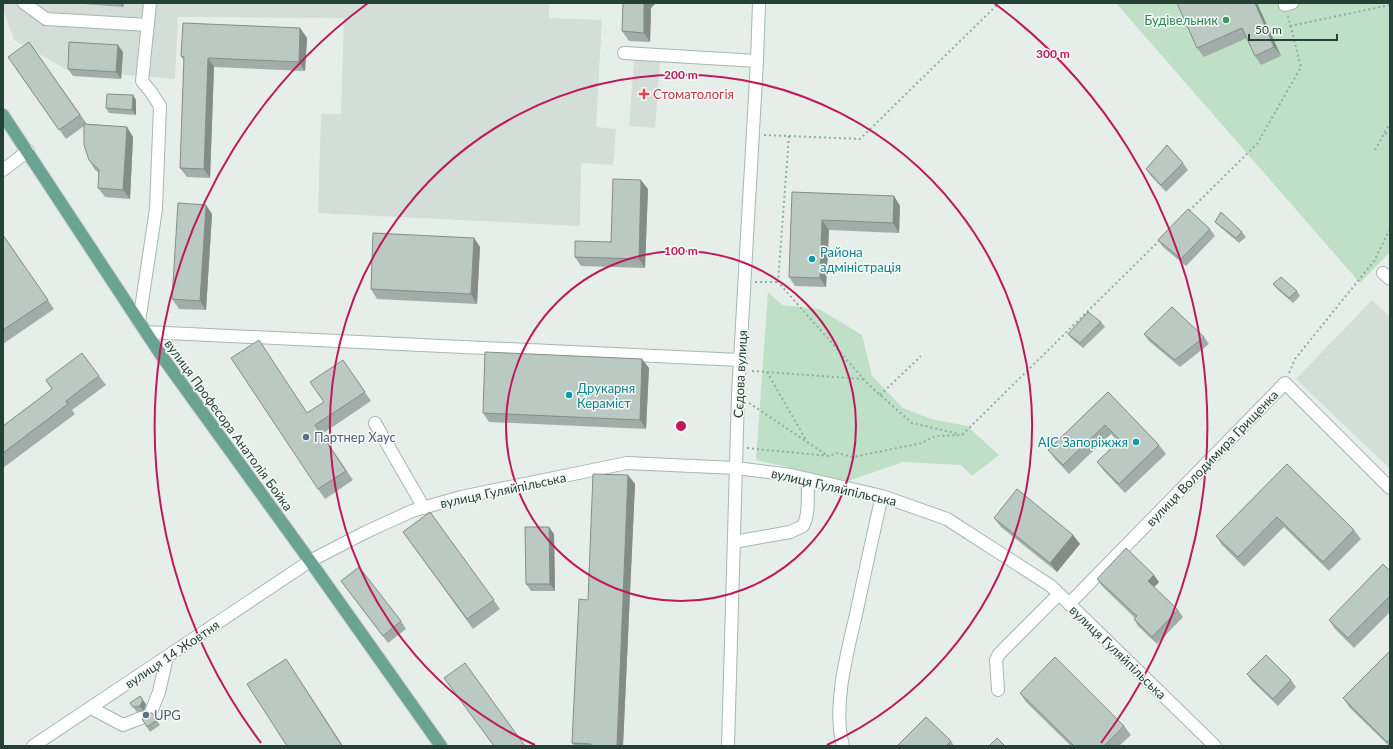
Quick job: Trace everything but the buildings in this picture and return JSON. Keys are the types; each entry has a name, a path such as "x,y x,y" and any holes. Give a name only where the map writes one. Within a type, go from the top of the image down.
{"main road":[{"name":"вулиця Професора Анатолія Бойка","path":"3,115 161,355 310,561 441,746"}],"street":[{"path":"24,3 46,19 148,25"},
{"path":"150,3 142,81 160,106 156,209 142,327 740,365"},
{"name":"Сєдова вулиця","path":"728,746 738,396 759,3"},
{"path":"624,53 757,61"},
{"path":"3,170 28,151"},
{"name":"вулиця Володимира Грищенка","path":"1069,604 1285,383 1390,488"},
{"path":"375,423 424,508"},
{"name":"вулиця Гуляйпільська","path":"310,561 366,532 412,511 461,497 627,463 736,468 791,475 882,496 947,519 1051,586 1214,746"},
{"path":"734,542 790,532 803,526 806,521 808,480"},
{"path":"843,746 840,727 840,701 849,645 882,496"},
{"name":"вулиця 14 Жовтня","path":"33,746 310,561"},
{"path":"998,690 996,660 999,654 1059,594"},
{"path":"91,708 123,726 146,715 159,692 167,657"}],"path":[{"path":"753,134 860,139 999,3"},
{"path":"1185,215 1257,144 1301,68 1290,26 1289,4"},
{"path":"1290,26 1390,5"},
{"path":"1375,150 1390,123"},
{"path":"1385,132 1390,135"},
{"path":"789,136 778,282 864,380 912,423 962,435"},
{"path":"1285,383 1295,359 1374,261 1390,230"},
{"path":"737,448 829,456 837,453 853,457 922,443 935,436 962,435 1162,237"},
{"path":"1374,261 1386,276"},
{"path":"745,282 778,282"},
{"path":"880,395 921,356"},
{"path":"740,365 767,372 864,380"},
{"path":"767,372 806,441"},
{"path":"738,396 829,456"}],"shaded area":[{"path":"3,3 549,3 549,18 602,20 596,127 616,129 613,165 581,163 580,226 318,213 321,114 341,114 344,18 178,17 175,79 68,70 14,40 3,9"},
{"name":"Стоматологія","path":"634,60 660,62 655,128 629,126"},
{"path":"1372,300 1390,317 1390,469 1296,379"}],"green space":[{"path":"1116,3 1390,3 1390,252 1360,283"},
{"path":"768,292 782,305 819,309 862,335 872,376 903,408 931,419 967,426 999,455 972,476 961,465 903,462 848,481 756,460"}],"place":[{"name":"Будівельник","path":"1226,20"},
{"name":"Стоматологія","path":"644,94"},
{"name":"Района адміністрація","path":"812,259"},
{"name":"Друкарня Кераміст","path":"569,395"},
{"name":"Партнер Хаус","path":"306,437"},
{"name":"АІС Запоріжжя","path":"1136,442"},
{"name":"UPG","path":"146,715"}]}
